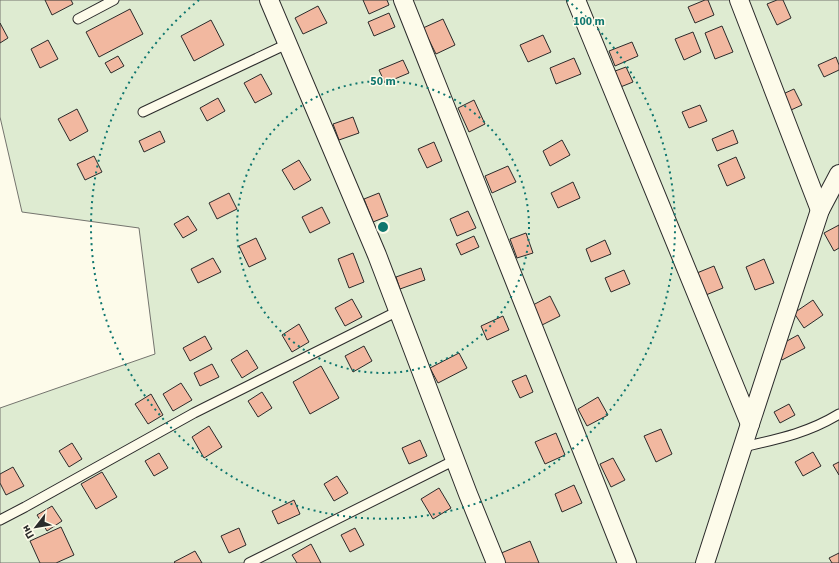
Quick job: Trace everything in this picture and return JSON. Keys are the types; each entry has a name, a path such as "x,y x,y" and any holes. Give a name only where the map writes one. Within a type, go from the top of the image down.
{"street":[{"path":"269,0 376,255 496,563"},
{"path":"403,0 627,563"},
{"path":"576,0 750,424"},
{"path":"739,0 820,210"},
{"path":"705,563 820,210 839,174"}],"lane":[{"path":"78,19 114,0"},
{"path":"143,112 287,44"},
{"path":"0,520 194,413 398,311"},
{"path":"743,447 791,436 810,429 839,414"},
{"path":"249,563 455,460"}],"green space":[{"path":"0,0 839,0 839,563 0,563 0,408 155,354 139,228 22,212 0,117"}],"building":[{"path":"45,0 71,0 73,4 52,15"},
{"path":"363,0 387,0 389,5 369,14"},
{"path":"708,0 714,15 695,23 688,7"},
{"path":"777,0 783,0 791,18 777,25 767,4"},
{"path":"318,6 327,23 303,34 295,18"},
{"path":"130,9 143,34 99,57 86,32"},
{"path":"389,13 395,27 374,36 368,22"},
{"path":"443,19 455,45 436,54 423,28"},
{"path":"211,20 224,45 194,61 181,36"},
{"path":"0,23 8,38 0,43"},
{"path":"722,26 733,52 715,59 705,33"},
{"path":"693,32 701,52 684,60 675,39"},
{"path":"543,35 551,52 528,62 520,45"},
{"path":"48,40 58,59 40,68 31,49"},
{"path":"632,42 638,56 615,66 609,51"},
{"path":"118,56 124,66 111,73 105,63"},
{"path":"836,57 839,70 824,77 818,65"},
{"path":"574,58 581,74 556,84 550,68"},
{"path":"403,60 409,73 385,83 379,70"},
{"path":"626,67 633,82 613,90 607,74"},
{"path":"261,74 272,94 255,103 244,83"},
{"path":"794,89 802,105 791,110 783,94"},
{"path":"218,98 225,111 207,121 200,108"},
{"path":"474,100 485,124 469,132 458,108"},
{"path":"700,105 707,121 689,128 682,112"},
{"path":"77,109 88,131 70,141 58,119"},
{"path":"353,117 359,133 339,140 333,124"},
{"path":"733,130 738,143 717,151 712,139"},
{"path":"160,131 165,142 144,152 139,141"},
{"path":"562,140 570,155 550,166 543,151"},
{"path":"434,142 442,161 427,168 418,149"},
{"path":"94,156 102,172 85,180 77,164"},
{"path":"736,157 745,178 727,186 718,165"},
{"path":"299,160 311,180 294,190 282,170"},
{"path":"508,166 516,182 492,193 485,176"},
{"path":"573,182 580,198 558,208 551,193"},
{"path":"229,193 237,209 217,219 209,203"},
{"path":"379,193 388,216 373,222 364,199"},
{"path":"322,207 330,223 310,233 302,217"},
{"path":"468,211 476,228 457,236 450,219"},
{"path":"188,216 197,230 183,238 174,224"},
{"path":"839,225 839,248 834,251 824,233"},
{"path":"526,233 533,253 517,258 510,239"},
{"path":"474,236 479,247 461,255 456,244"},
{"path":"256,238 266,259 249,267 239,246"},
{"path":"605,240 611,254 591,262 586,249"},
{"path":"353,253 364,282 349,288 338,259"},
{"path":"213,258 221,272 198,283 191,269"},
{"path":"764,259 774,283 755,290 746,267"},
{"path":"714,266 723,288 701,297 692,275"},
{"path":"421,268 425,280 400,289 396,277"},
{"path":"624,270 630,284 611,292 605,278"},
{"path":"550,296 560,316 542,325 533,305"},
{"path":"352,299 362,317 345,326 335,308"},
{"path":"813,300 823,315 804,328 794,313"},
{"path":"503,316 509,330 487,340 481,326"},
{"path":"299,324 309,342 292,352 282,335"},
{"path":"798,335 805,348 782,360 776,347"},
{"path":"205,336 212,349 190,361 183,348"},
{"path":"364,346 372,361 353,372 345,356"},
{"path":"247,350 258,368 242,378 231,360"},
{"path":"459,353 467,368 438,383 430,368"},
{"path":"212,364 219,377 200,386 194,373"},
{"path":"321,366 339,398 310,414 293,382"},
{"path":"526,375 533,392 520,398 512,381"},
{"path":"181,383 192,400 173,411 163,394"},
{"path":"262,392 272,408 258,417 248,401"},
{"path":"151,394 163,415 148,424 135,404"},
{"path":"598,397 608,415 587,426 578,409"},
{"path":"789,404 795,415 780,423 774,412"},
{"path":"209,426 222,447 204,458 192,437"},
{"path":"661,429 672,454 656,462 644,436"},
{"path":"556,433 565,455 545,464 535,442"},
{"path":"420,440 427,456 409,464 402,448"},
{"path":"72,443 82,459 69,467 59,451"},
{"path":"813,452 821,466 803,476 795,462"},
{"path":"159,453 168,468 154,476 145,461"},
{"path":"613,458 625,480 611,487 600,464"},
{"path":"839,462 839,475 833,465"},
{"path":"13,467 24,486 6,495 0,483 0,474"},
{"path":"102,472 117,497 96,509 81,484"},
{"path":"337,476 348,493 334,501 324,484"},
{"path":"574,485 582,503 562,512 555,494"},
{"path":"439,488 451,508 433,519 421,499"},
{"path":"294,500 300,514 278,524 272,511"},
{"path":"52,506 62,521 47,531 37,515"},
{"path":"61,527 74,555 56,563 40,563 30,541"},
{"path":"239,528 246,545 229,553 221,536"},
{"path":"355,528 364,545 350,552 341,535"},
{"path":"530,541 539,563 502,563 499,554"},
{"path":"311,544 321,563 297,563 292,555"},
{"path":"195,551 202,563 174,562"},
{"path":"839,553 839,563 832,563 829,558"}]}
